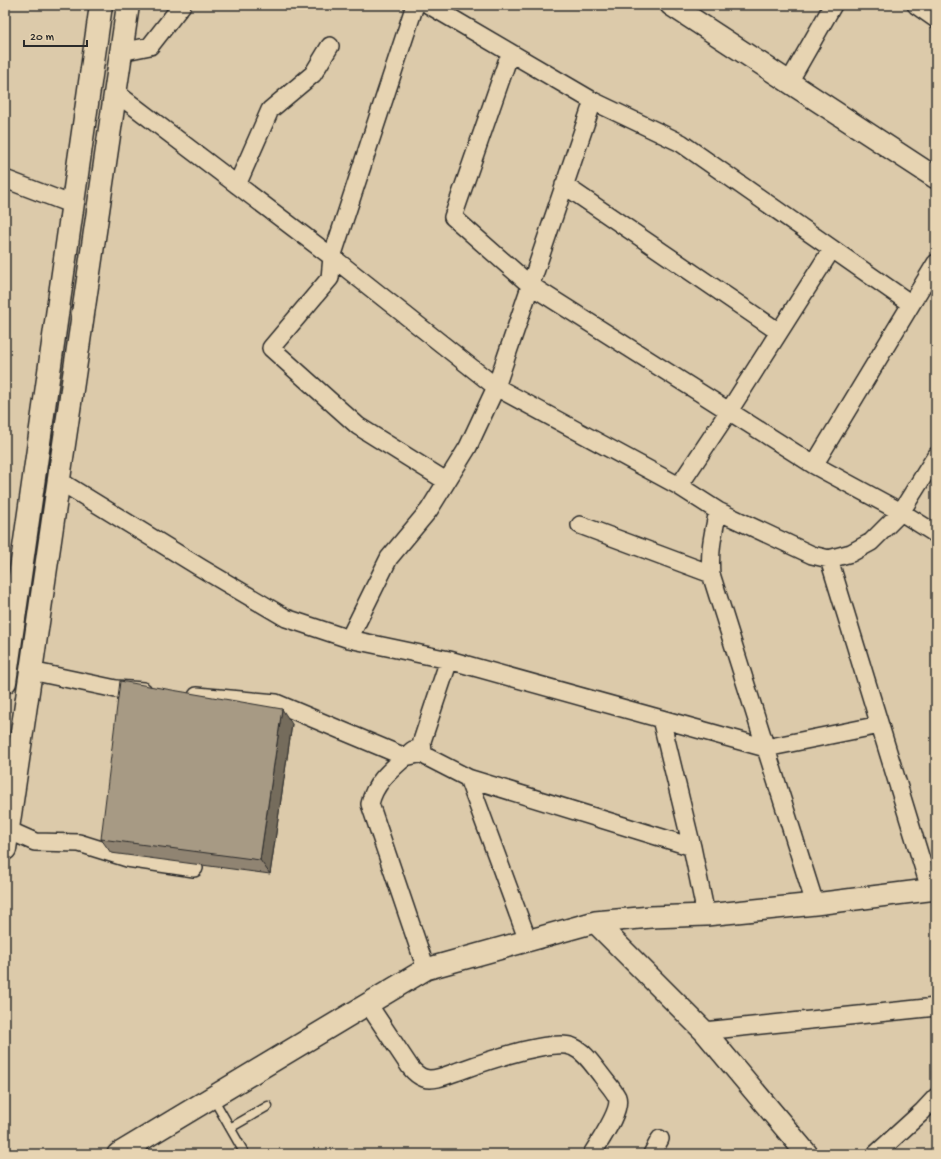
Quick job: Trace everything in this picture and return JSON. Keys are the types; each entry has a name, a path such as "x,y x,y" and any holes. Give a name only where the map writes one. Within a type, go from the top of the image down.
{"main road":[{"path":"5,682 11,588 48,377 101,5"},
{"path":"6,839 128,5"},
{"path":"48,377 73,381"}],"street":[{"path":"121,52 150,46 182,5"},
{"path":"415,5 332,257 330,278 271,348 358,426 446,481"},
{"path":"429,5 593,101 681,143 911,304"},
{"path":"671,5 936,178"},
{"path":"789,82 833,5"},
{"path":"916,5 936,19"},
{"path":"237,185 270,110 314,74 330,46"},
{"path":"510,53 453,217 530,285 814,465 901,512 936,534"},
{"path":"115,92 332,257 496,387 679,486 718,511 812,555 829,559 851,553 871,542 901,512 936,456"},
{"path":"349,639 389,558 429,510 468,446 496,387 593,101"},
{"path":"5,179 73,205"},
{"path":"564,185 779,332"},
{"path":"679,486 729,411 832,249"},
{"path":"814,465 936,263"},
{"path":"58,480 200,568 286,618 349,639 449,660 766,748 880,725"},
{"path":"718,511 712,538 710,556 711,574 815,904"},
{"path":"580,525 711,574"},
{"path":"118,1154 426,969 595,922 651,917 706,915 815,904 933,889 880,725 829,559"},
{"path":"426,969 370,804 379,782 405,757 422,747 449,660"},
{"path":"31,671 116,689 162,693"},
{"path":"185,695 276,703 405,757"},
{"path":"661,719 692,847 706,915"},
{"path":"422,747 427,757 468,778 692,847"},
{"path":"468,778 528,941"},
{"path":"6,839 35,842 79,843 127,858 194,868"},
{"path":"595,922 704,1031 807,1154"},
{"path":"368,1004 410,1067 416,1074 424,1079 435,1079 488,1060 526,1050 565,1044 583,1052 618,1098 617,1107 613,1118 592,1154"},
{"path":"704,1031 936,1007"},
{"path":"876,1154 922,1112 936,1097"},
{"path":"652,1154 660,1139"}],"lane":[{"path":"212,1097 245,1154"},
{"path":"230,1128 268,1106"}],"building":[{"path":"120,681 282,709 260,860 101,839"}]}
